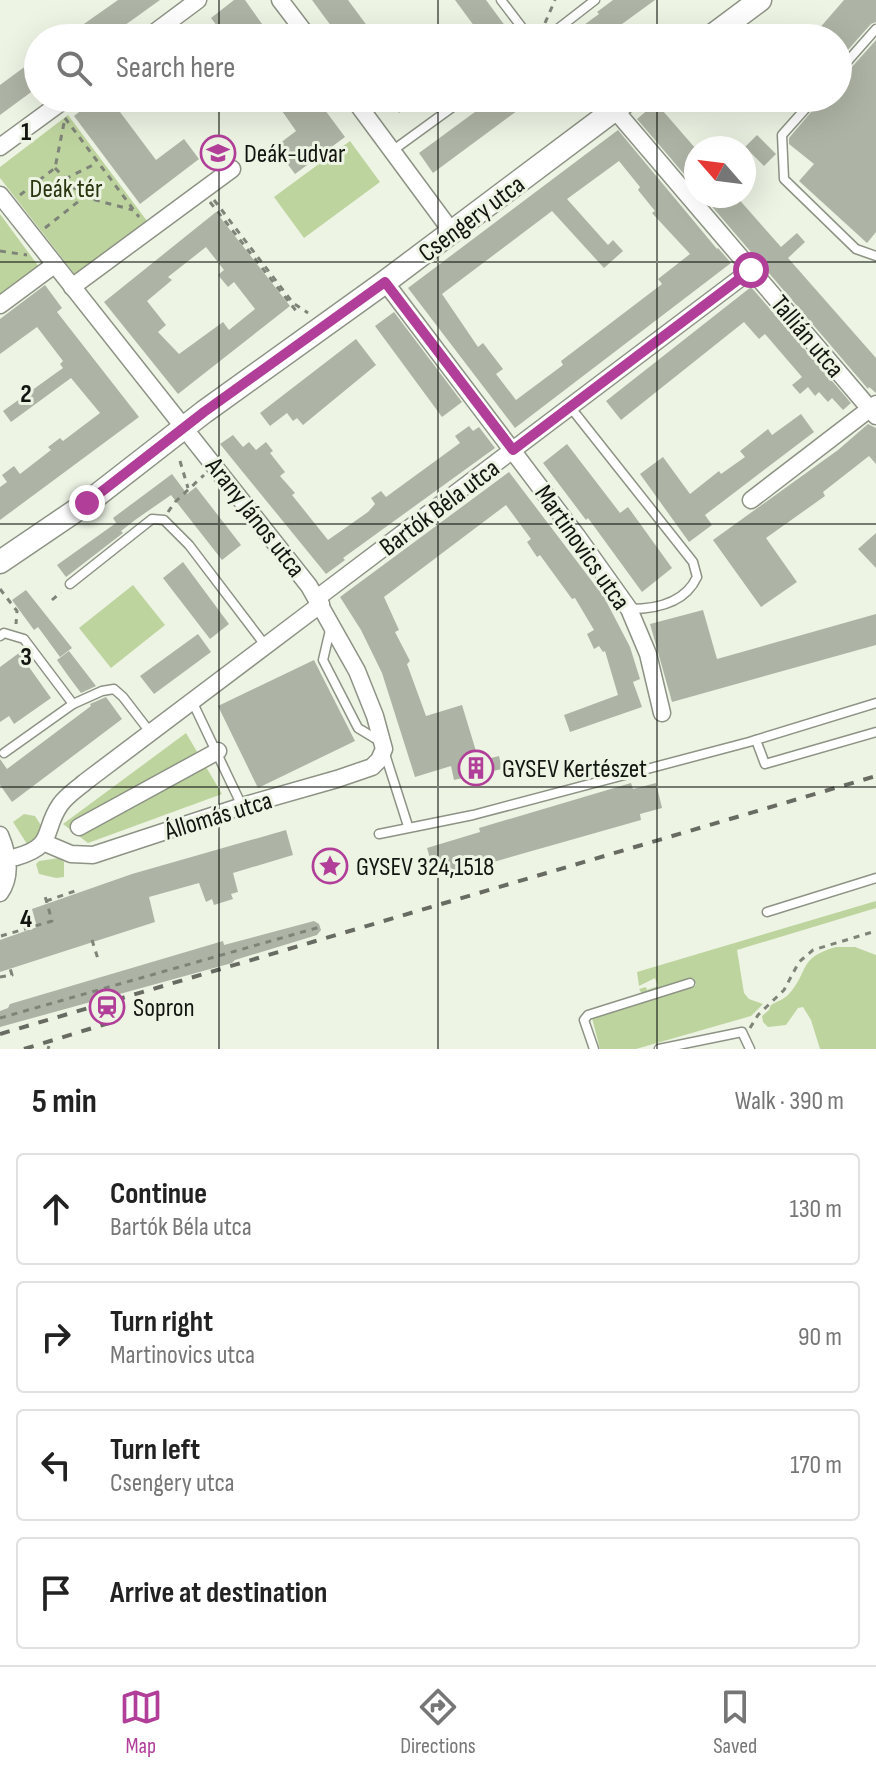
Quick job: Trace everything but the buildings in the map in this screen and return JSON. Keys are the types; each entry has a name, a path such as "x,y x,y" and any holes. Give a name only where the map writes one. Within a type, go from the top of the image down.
{"main road":[{"path":"728,24 760,0"},
{"name":"Csengery utca","path":"0,562 87,503 611,112"}],"street":[{"path":"166,24 198,0"},
{"path":"280,0 298,24"},
{"path":"0,147 48,112"},
{"path":"363,112 452,232"},
{"name":"Tallián utca","path":"628,112 751,270 874,409"},
{"path":"72,287 232,169"},
{"name":"Arany János utca","path":"0,195 291,561 319,601 357,671 383,746"},
{"path":"0,305 54,265"},
{"name":"Bartók Béla utca","path":"45,843 51,821 61,803 266,646 513,450 751,270"},
{"name":"Martinovics utca","path":"385,282 629,609 648,654 662,713"},
{"path":"751,500 874,409"},
{"name":"Állomás utca","path":"45,843 71,854 93,855 372,767 379,760 383,746"},
{"path":"79,827 218,751"},
{"path":"0,893 7,853 45,843"}],"lane":[{"path":"501,0 519,24"},
{"path":"564,24 595,0"},
{"path":"852,56 876,29"},
{"path":"391,152 446,112"},
{"path":"803,112 782,135 784,179 856,249 876,256"},
{"path":"571,408 693,562 697,577 692,587 661,608 629,609"},
{"path":"70,584 152,519 164,520 189,545 266,646"},
{"path":"331,625 323,660 358,728 383,746 408,826"},
{"path":"0,636 4,633 24,639 73,704"},
{"path":"4,753 73,704 114,689 150,732"},
{"path":"192,700 242,806"},
{"path":"379,834 473,815 756,740 876,703"},
{"path":"756,740 765,764 876,732"},
{"path":"767,912 876,878"},
{"path":"594,1049 584,1020 588,1015 690,983"},
{"path":"659,1049 742,1032 750,1049"}],"path":[{"path":"545,24 555,0"},
{"path":"19,196 55,168 65,118 142,222"},
{"path":"65,179 98,162"},
{"path":"55,168 84,197 135,211"},
{"path":"204,191 297,312"},
{"path":"204,191 293,303 307,313"},
{"path":"45,228 84,197"},
{"path":"0,251 27,255"},
{"path":"180,461 188,490"},
{"path":"175,502 204,475"},
{"path":"0,589 17,611 15,636"},
{"path":"1,936 52,921 46,898 75,890"},
{"path":"0,1018 320,927"},
{"path":"742,1032 755,1023 758,1015 784,990 799,962 813,950 821,945 876,931"},
{"path":"92,940 98,959"},
{"path":"0,977 12,975 10,968"}],"green space":[{"name":"Deák tér","path":"68,115 147,221 77,277 0,178 0,167"},
{"path":"350,141 380,182 304,238 274,197"},
{"name":"Deák tér","path":"0,214 42,271 0,302"},
{"path":"133,585 165,625 111,668 79,628"},
{"path":"186,733 222,794 88,843 63,824"},
{"path":"24,814 35,816 42,827 38,838 27,844 13,822"},
{"path":"59,858 64,862 64,877 39,874 36,864 39,861"},
{"path":"876,901 876,908 737,950 744,993 749,999 763,1004 751,1016 636,1049 600,1049 592,1018 696,985 693,978 642,994 639,989 658,986 655,978 639,986 637,972"},
{"path":"836,947 855,947 876,955 876,1049 820,1049 811,1020 803,1007 798,1008 786,1025 768,1027 763,1022 762,1016 771,1005 788,995 809,961"}],"railway":[{"path":"0,1034 876,776"},
{"path":"24,1049 109,1023"}],"place":[{"name":"Deák-udvar","path":"218,153"},
{"name":"GYSEV Kertészet","path":"476,768"},
{"name":"GYSEV 324,1518","path":"330,866"},
{"name":"Sopron","path":"107,1007"}],"route":[{"path":"87,503 204,412 385,282 513,450 751,270"}]}
